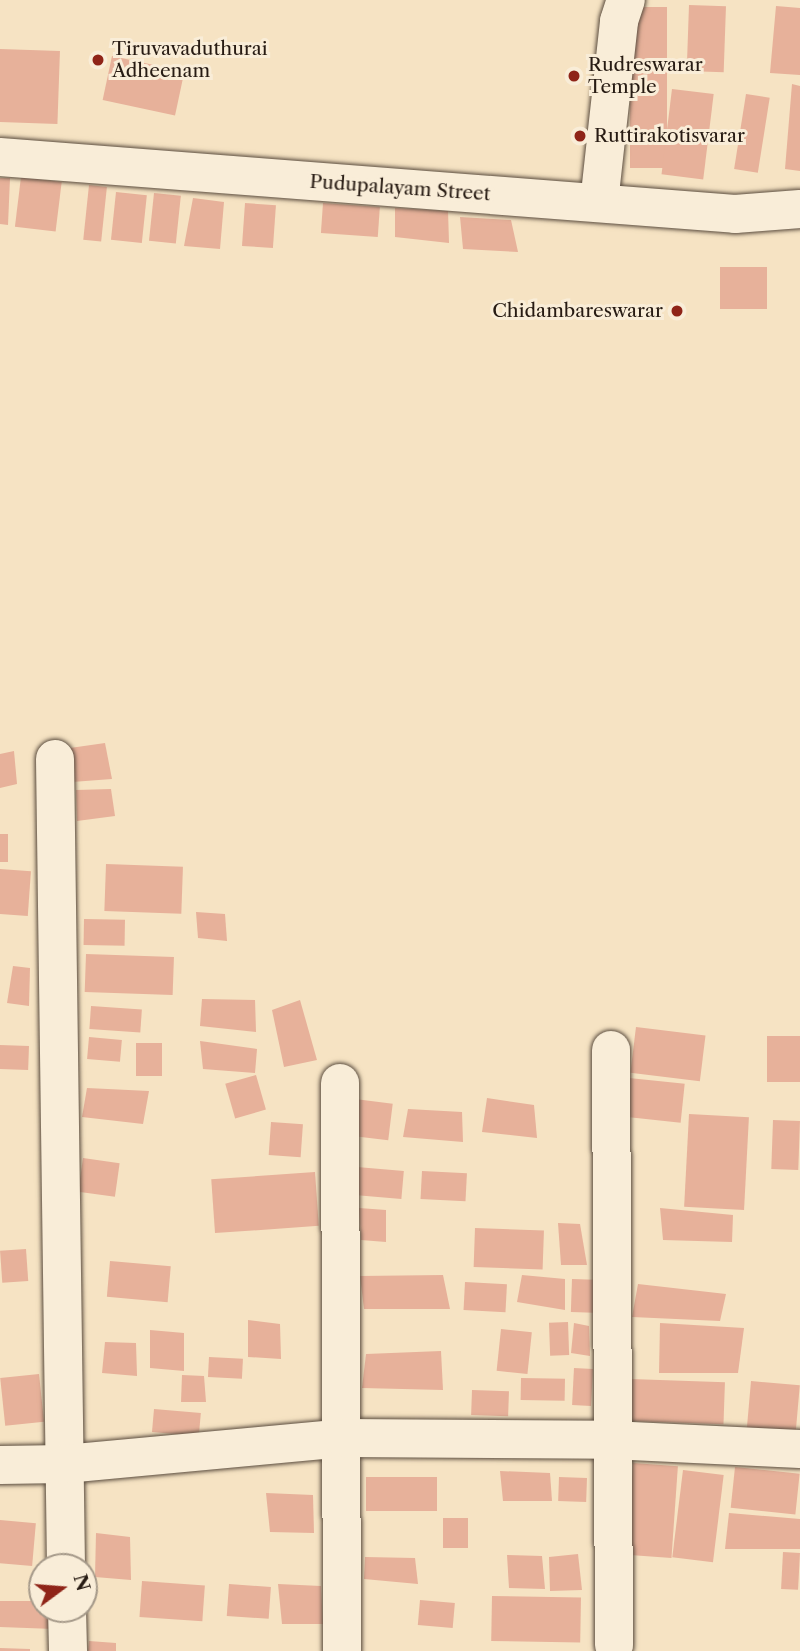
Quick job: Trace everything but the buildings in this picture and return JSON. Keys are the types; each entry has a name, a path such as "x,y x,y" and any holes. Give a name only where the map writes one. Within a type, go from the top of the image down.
{"street":[{"path":"599,203 619,20 626,0"},
{"name":"Pudupalayam Street","path":"0,157 734,214 800,209"},
{"path":"55,759 66,1553"},
{"path":"611,1050 610,1440 614,1645"},
{"path":"340,1083 344,1438 342,1651"},
{"path":"0,1465 65,1464 344,1438 610,1440 800,1449"},
{"path":"67,1623 68,1651"}],"place":[{"name":"Tiruvavaduthurai Adheenam","path":"98,60"},
{"name":"Rudreswarar Temple","path":"574,76"},
{"name":"Ruttirakotisvarar","path":"580,136"},
{"name":"Chidambareswarar","path":"677,311"}]}
